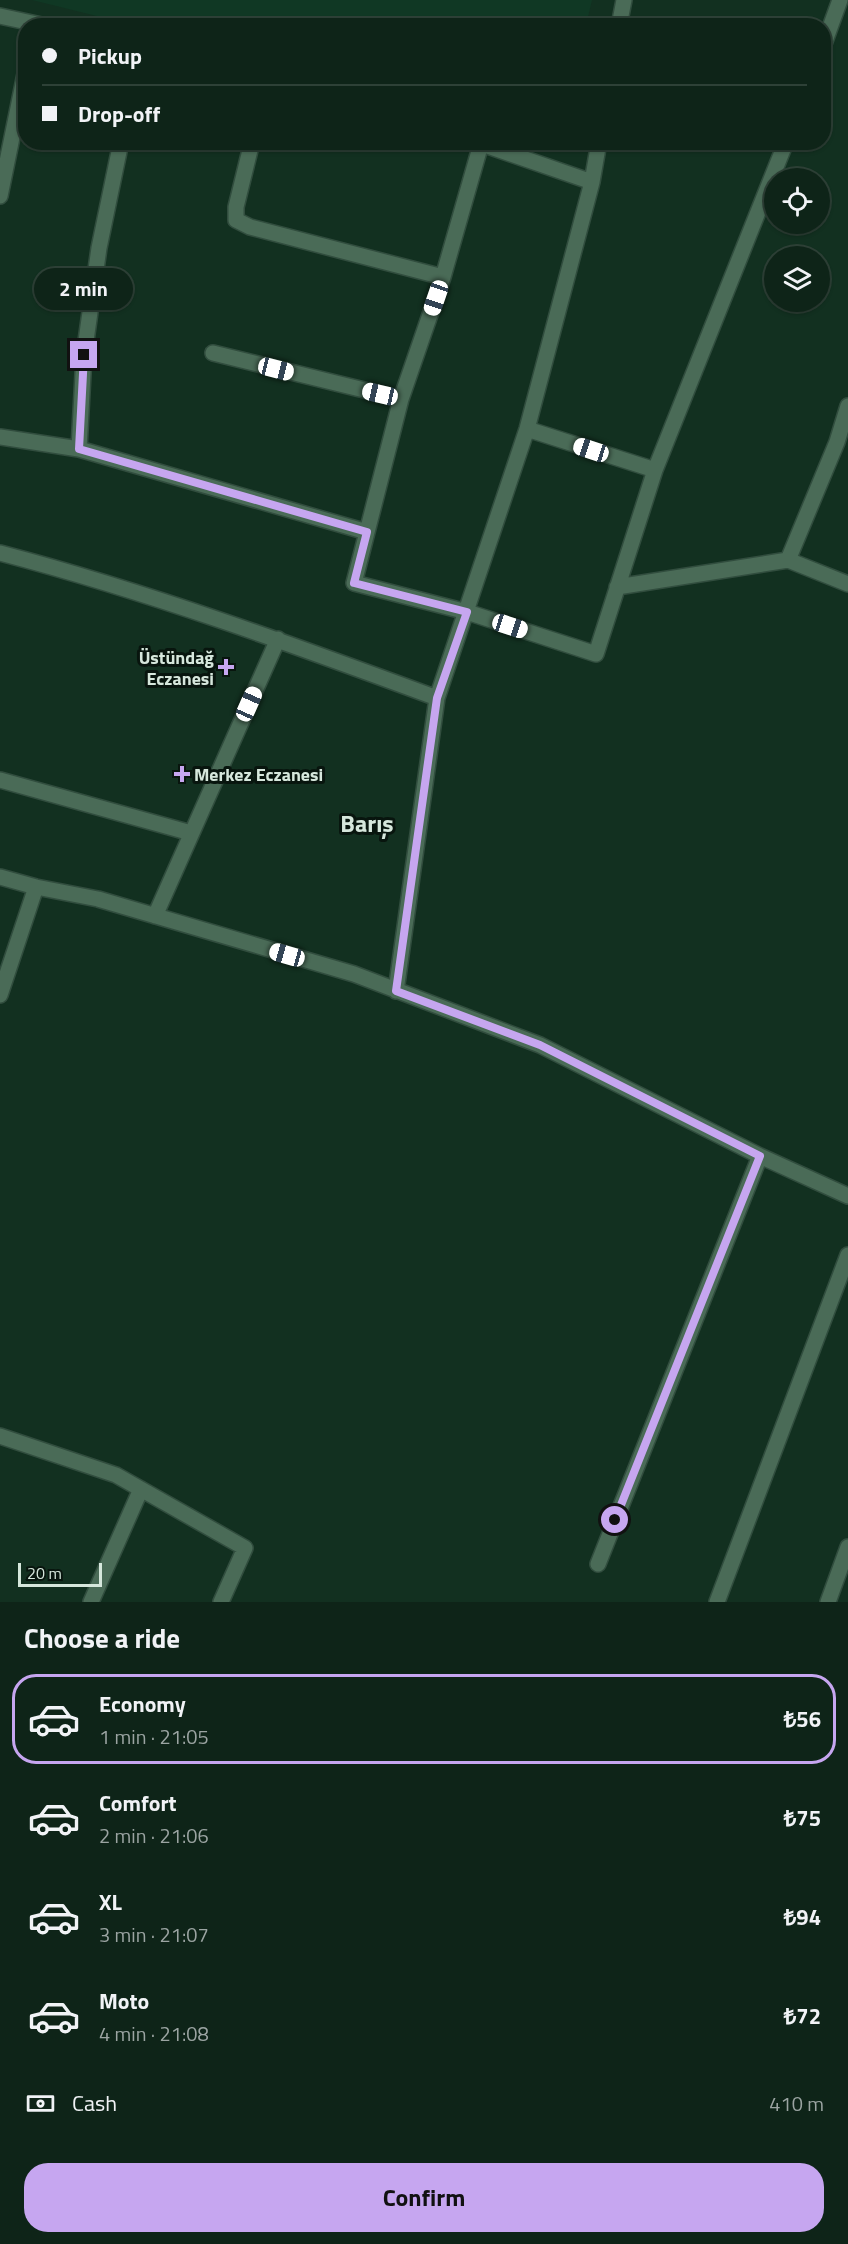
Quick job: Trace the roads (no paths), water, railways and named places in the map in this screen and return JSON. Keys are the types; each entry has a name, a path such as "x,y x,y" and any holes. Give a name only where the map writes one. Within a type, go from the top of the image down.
{"street":[{"path":"621,18 624,0"},
{"path":"831,25 840,0"},
{"path":"0,16 18,20"},
{"path":"0,196 18,108"},
{"path":"79,449 84,355 99,248 119,150"},
{"path":"250,150 236,207 236,220 250,228 443,277"},
{"path":"477,150 443,277 401,399 354,583 467,612 596,654 655,471 783,150"},
{"path":"499,150 592,182"},
{"path":"396,991 437,698 527,429 592,182 598,150"},
{"path":"213,353 401,399"},
{"path":"788,560 837,442 848,406"},
{"path":"527,429 655,471"},
{"path":"0,437 79,449 367,532"},
{"path":"0,553 59,568 278,639 437,698"},
{"path":"618,587 788,560 848,584"},
{"path":"154,916 278,639"},
{"path":"0,780 191,833"},
{"path":"0,877 36,887 98,899 354,974 540,1045 760,1156 848,1196"},
{"path":"0,994 36,887"},
{"path":"598,1564 760,1156"},
{"path":"717,1602 848,1255"},
{"path":"0,1436 116,1475 245,1548 220,1602"},
{"path":"91,1602 141,1489"},
{"path":"828,1602 848,1547"}],"place":[{"name":"Üstündağ Eczanesi","path":"226,667"},
{"name":"Merkez Eczanesi","path":"182,774"}],"district":[{"name":"Barış","path":"367,823"}]}
